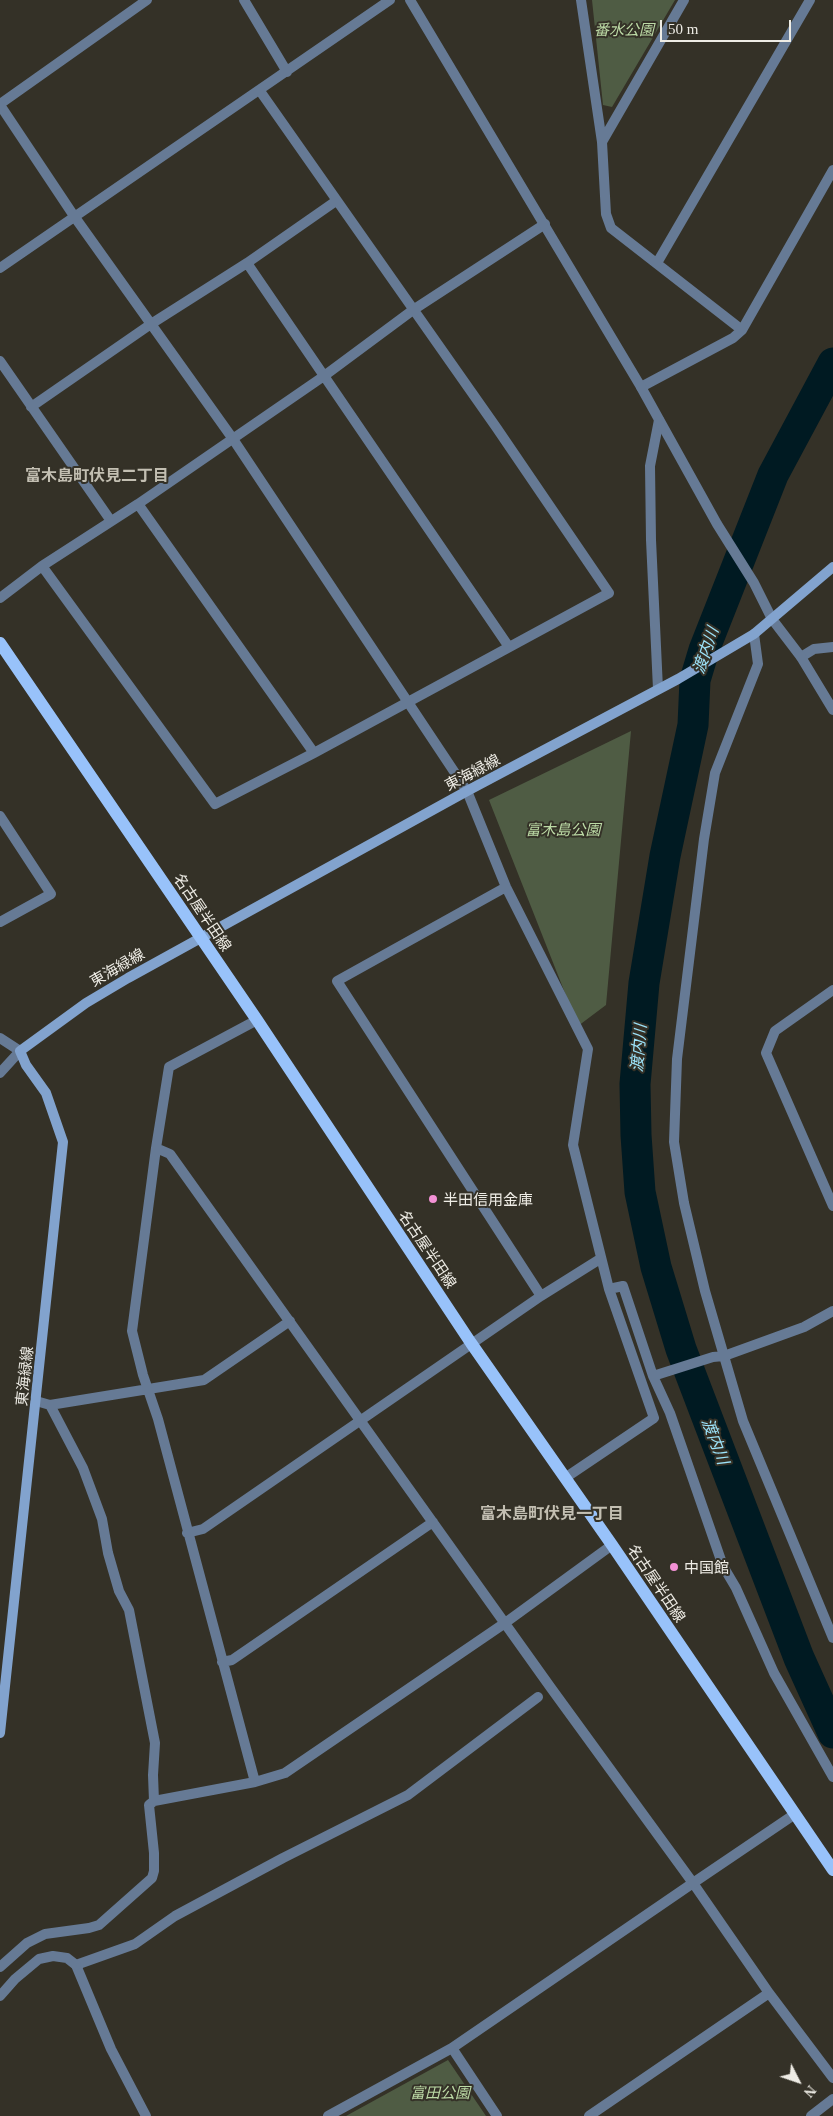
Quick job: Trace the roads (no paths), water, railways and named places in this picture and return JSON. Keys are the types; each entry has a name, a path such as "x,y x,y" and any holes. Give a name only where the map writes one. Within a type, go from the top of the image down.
{"main road":[{"name":"東海緑線","path":"0,1733 63,1142 46,1093 26,1065 20,1051 86,1003 128,978 467,791 678,679 754,634 833,567"},
{"name":"名古屋半田線","path":"0,643 257,1020 472,1343 833,1870"}],"street":[{"path":"147,0 0,104 74,216 232,439 467,791 506,887 588,1049 573,1145 609,1290 654,1418 565,1478"},
{"path":"244,0 287,72"},
{"path":"0,268 390,0"},
{"path":"410,0 641,387 717,524 754,583 772,619 800,657 833,710"},
{"path":"581,0 602,142 606,214 611,228 742,330"},
{"path":"602,142 684,0"},
{"path":"658,263 810,0"},
{"path":"42,566 215,804 314,753 609,593 496,427 260,91"},
{"path":"641,387 733,338 742,330 833,170"},
{"path":"31,407 152,324 247,263 336,201"},
{"path":"0,598 42,566 138,504 324,376 413,310 545,224"},
{"path":"247,263 510,648"},
{"path":"0,361 112,521"},
{"path":"658,689 650,540 650,466 659,420"},
{"path":"138,504 314,753"},
{"path":"754,634 758,664 715,774 704,839 677,1059 674,1142 684,1203 700,1271 743,1421 833,1638"},
{"path":"800,657 814,649 833,647"},
{"path":"0,816 51,894 0,922"},
{"path":"506,887 337,981 541,1296"},
{"path":"833,990 775,1031 766,1053 833,1206"},
{"path":"255,1782 158,1419 132,1331 156,1148 169,1067 257,1020"},
{"path":"0,1038 20,1051 0,1073"},
{"path":"156,1148 170,1154 432,1522 693,1883 768,1993 833,2078"},
{"path":"187,1533 203,1529 541,1296 600,1259"},
{"path":"609,1290 623,1286 653,1376 670,1413 723,1566 736,1588 774,1673 833,1777"},
{"path":"653,1376 713,1357 724,1356 804,1327 833,1311"},
{"path":"36,1401 50,1405 204,1380 290,1321"},
{"path":"50,1405 83,1468 102,1520 108,1553 119,1591 129,1610 155,1743 154,1801"},
{"path":"222,1662 232,1660 432,1522"},
{"path":"0,1967 27,1943 45,1934 99,1925 152,1878 154,1853 149,1805 154,1801 255,1782 285,1774 505,1623 612,1545"},
{"path":"76,1965 135,1944 175,1916 283,1858 408,1795 538,1697"},
{"path":"328,2116 452,2048 795,1814"},
{"path":"0,1996 15,1979 39,1959 53,1956 60,1957 66,1958 76,1965 111,2049 146,2116"},
{"path":"589,2116 768,1993"},
{"path":"452,2048 497,2116"},
{"path":"811,2116 833,2099"}],"waterway":[{"name":"渡内川","path":"833,363 773,475 704,650 695,680 693,725 665,856 644,983 635,1084 640,1192 656,1267 681,1349 799,1658 833,1733"}],"place":[{"name":"半田信用金庫","path":"433,1199"},
{"name":"中国館","path":"674,1567"}],"district":[{"name":"富木島町伏見二丁目","path":"97,475"},
{"name":"富木島町伏見一丁目","path":"552,1513"}],"park label":[{"name":"番水公園","path":"624,29"},
{"name":"富木島公園","path":"563,829"},
{"name":"富田公園","path":"440,2092"}]}
